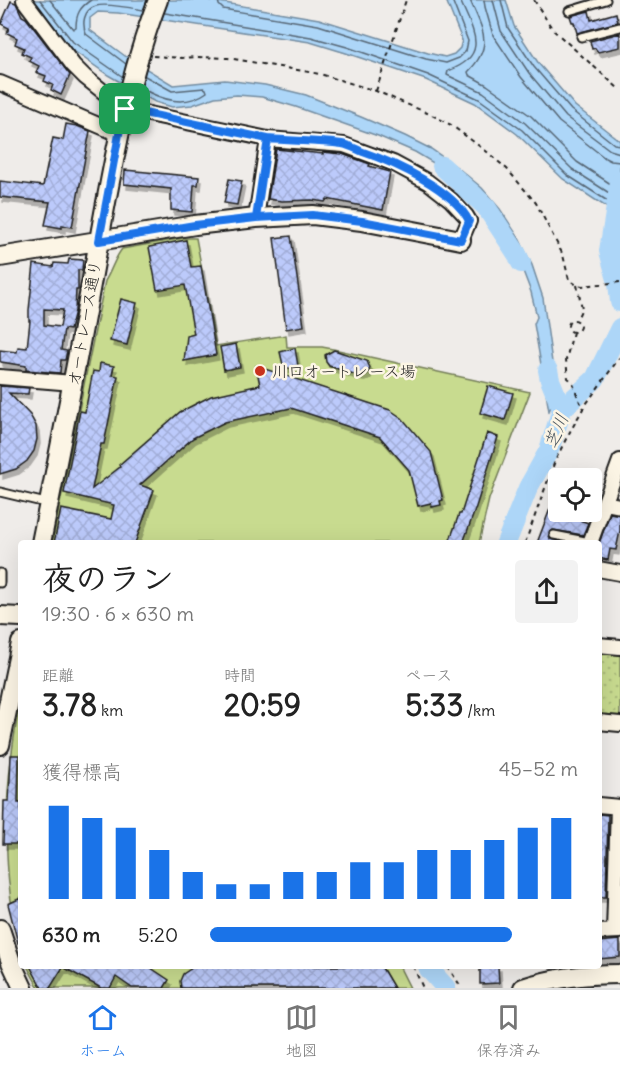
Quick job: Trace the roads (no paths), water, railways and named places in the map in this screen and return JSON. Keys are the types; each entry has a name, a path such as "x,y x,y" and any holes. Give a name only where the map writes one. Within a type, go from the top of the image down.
{"street":[{"path":"0,257 195,225 256,218 323,216 461,240 469,221 451,200 428,182 393,163 344,144 268,139 125,109 73,65 24,0"},
{"name":"オートレース通り","path":"42,540 119,134 138,54 158,0"},
{"path":"0,83 119,134"},
{"path":"256,218 268,139"},
{"path":"0,376 73,383"},
{"path":"591,540 620,461"},
{"path":"605,502 620,506"},
{"path":"602,570 620,573"},
{"path":"0,616 18,617"},
{"path":"602,645 620,647"},
{"path":"1,735 18,657"},
{"path":"602,722 620,724"},
{"path":"602,805 619,807 617,931 602,932"},
{"path":"0,929 23,988"},
{"path":"523,988 564,977 620,974"}],"lane":[{"path":"569,11 606,0"},
{"path":"581,38 620,27"},
{"path":"0,492 49,504"},
{"path":"554,535 580,540"},
{"path":"0,573 0,583"}],"water":[{"path":"33,0 207,0 319,19 445,57 454,54 460,48 462,40 446,0 506,0 514,26 539,64 575,106 620,141 620,216 563,179 517,134 475,103 426,80 310,42 118,13 98,12 90,18 90,30 125,56 173,85 225,80 265,85 306,95 405,136 431,149 457,167 482,188 500,209 519,238 532,265 543,298 552,362 561,385 549,411 534,324 537,317 531,292 518,258 506,236 485,208 468,189 442,168 415,152 378,136 262,97 237,95 215,97 192,105 172,107 155,102 108,75 68,47"}],"waterway":[{"path":"442,166 486,207 521,263"},
{"name":"芝川","path":"620,181 609,251 618,283 620,302"},
{"name":"芝川","path":"507,540 528,488 549,450 562,409 595,379 620,328"},
{"path":"548,370 562,409"},
{"name":"芝川","path":"429,969 446,988"}],"place":[{"name":"川口オートレース場","path":"260,371"}]}
